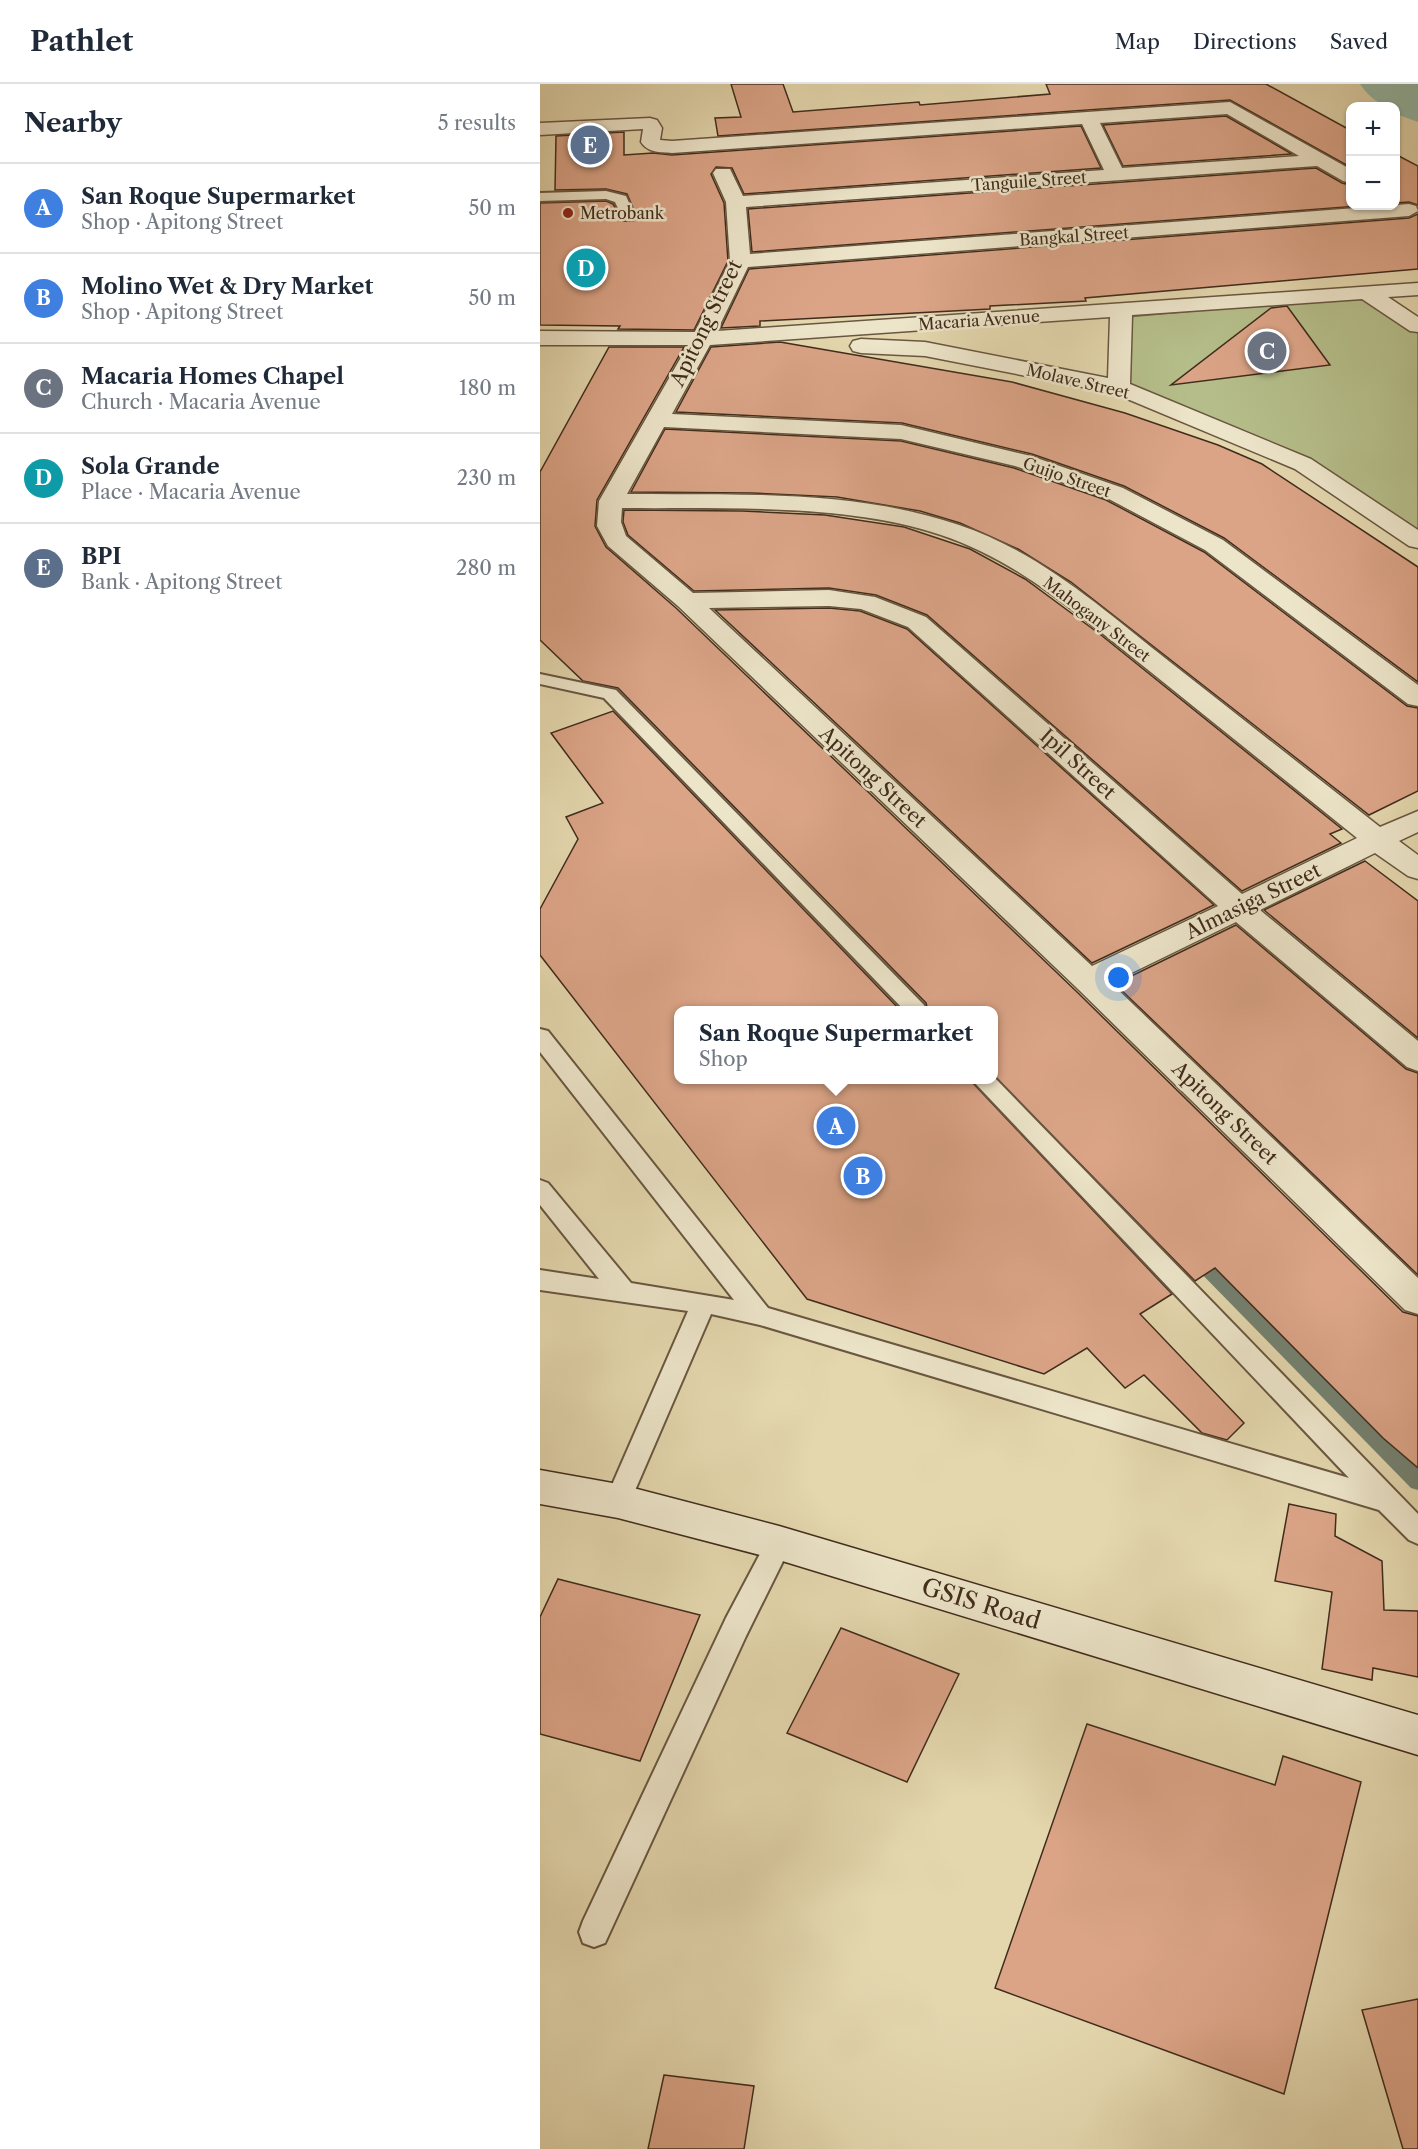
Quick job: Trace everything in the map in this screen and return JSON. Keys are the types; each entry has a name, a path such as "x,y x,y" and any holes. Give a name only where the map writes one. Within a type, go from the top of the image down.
{"street":[{"path":"540,129 650,124 653,128 650,142 655,146 672,147 1230,108 1346,175"},
{"path":"1088,118 1116,175"},
{"name":"Tanguile Street","path":"736,202 1321,160"},
{"name":"Apitong Street","path":"723,173 736,202 740,261 703,339 611,501 608,517 610,531 617,541 687,601 1089,981 1418,1300"},
{"name":"Bangkal Street","path":"740,261 1407,210"},
{"name":"Macaria Avenue","path":"540,338 703,339 1418,289"},
{"path":"1367,293 1418,326"},
{"path":"1119,387 1121,311"},
{"name":"Molave Street","path":"703,339 925,349 1119,387 1303,464 1418,541"},
{"name":"Guijo Street","path":"657,420 901,432 1023,461 1115,493 1214,545 1418,698"},
{"name":"Mahogany Street","path":"611,501 799,504 851,509 949,530 994,548 1060,588 1379,841 1418,869"},
{"name":"Ipil Street","path":"687,601 829,598 866,602 917,622 1239,908 1418,1059"},
{"name":"Almasiga Street","path":"1089,981 1418,820"},
{"name":"GSIS Road","path":"540,1487 618,1501 779,1543 1418,1736"}],"lane":[{"path":"540,197 606,195 621,199 628,216"},
{"path":"540,679 610,694 911,1006"},
{"path":"540,1037 760,1315"},
{"path":"987,1084 1418,1532"},
{"path":"540,1189 623,1292"},
{"path":"540,1280 704,1303 760,1315 1389,1501"},
{"path":"618,1501 704,1303"},
{"path":"594,1932 736,1627 779,1543"}],"green space":[{"path":"1360,296 1418,333 1418,533 1315,463 1126,386 1127,317"}],"building":[{"path":"731,84 783,84 793,112 919,102 920,105 1050,94 1046,84 1266,84 1346,128 1346,165 1230,100 718,136 715,118 741,117"},
{"path":"1226,116 1292,154 1123,166 1103,125"},
{"path":"1081,126 1101,168 744,194 732,168 716,167 711,174 724,203 728,261 694,330 540,325 540,203 606,201 613,204 623,221 633,221 637,217 627,194 606,189 555,190 556,136 624,132 624,155 653,153 672,155"},
{"path":"1400,157 1418,166 1418,205 1409,202 1400,203"},
{"path":"1316,168 1346,184 1346,207 752,252 748,209"},
{"path":"1418,214 1418,269 1085,298 1086,301 990,306 990,309 760,321 760,326 721,328 749,269 1409,218"},
{"path":"1287,306 1330,365 1171,385 1271,308"},
{"path":"780,342 1012,382 1125,413 1218,445 1262,464 1418,567 1418,682 1224,538 1124,486 1032,454 902,423 676,412 711,347"},
{"path":"609,347 684,347 597,500 595,526 606,547 676,608 1076,991 1403,1312 1418,1316 1418,1468 1383,1438 1215,1268 1195,1281 998,1080 998,1006 927,1006 618,688 583,681 540,640 540,472"},
{"path":"665,429 901,441 1014,468 1106,500 1204,552 1407,706 1418,708 1418,791 1369,815 1071,582 1018,549 960,523 920,511 837,497 752,493 631,492"},
{"path":"624,510 742,511 825,515 904,527 970,549 1025,579 1101,635 1342,829 1330,834 1341,843 1242,891 927,615 876,595 829,588 694,591 628,535 623,522"},
{"path":"829,608 860,611 907,629 1214,905 1092,963 715,610"},
{"path":"613,711 896,1006 674,1006 674,1084 974,1084 1172,1294 1140,1314 1244,1423 1227,1440 1202,1433 1144,1375 1125,1388 1087,1348 1044,1374 807,1299 540,955 540,909 578,839 566,817 603,803 551,733"},
{"path":"1365,861 1418,901 1418,1038 1264,910"},
{"path":"1236,925 1406,1069 1418,1073 1418,1275 1115,984"},
{"path":"1289,1504 1336,1514 1335,1536 1382,1561 1384,1610 1418,1611 1418,1677 1373,1668 1372,1680 1322,1669 1332,1592 1275,1581"},
{"path":"558,1579 700,1615 640,1761 540,1734 540,1617"},
{"path":"841,1628 959,1674 907,1782 787,1733"},
{"path":"1087,1724 1275,1785 1283,1756 1361,1782 1284,2094 995,1988"},
{"path":"1418,1999 1418,2149 1403,2149 1362,2010"},
{"path":"664,2075 754,2086 744,2149 648,2149"}],"waterway":[{"path":"1386,84 1418,106"},
{"path":"1195,1256 1418,1482"}],"place":[{"name":"BPI","path":"590,145"},
{"name":"Metrobank","path":"568,213"},
{"name":"Sola Grande","path":"586,268"},
{"name":"Macaria Homes Chapel","path":"1267,351"},
{"name":"San Roque Supermarket","path":"836,1126"},
{"name":"Molino Wet & Dry Market","path":"863,1176"}]}
